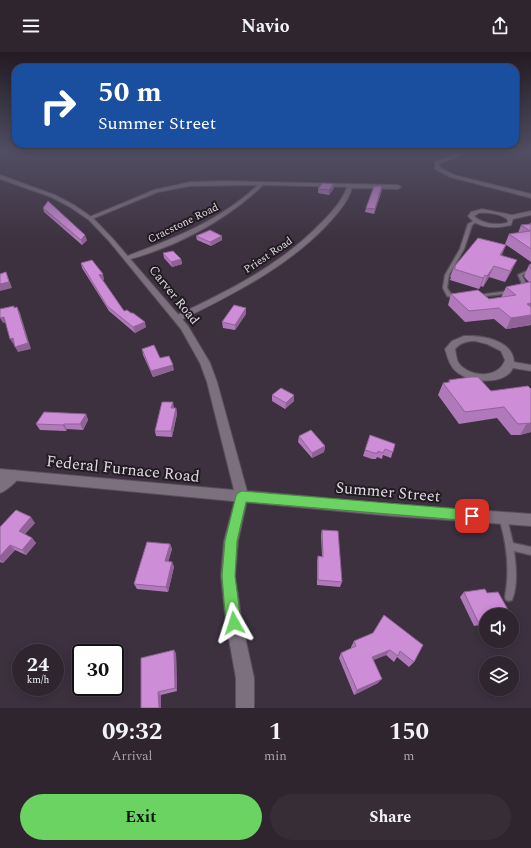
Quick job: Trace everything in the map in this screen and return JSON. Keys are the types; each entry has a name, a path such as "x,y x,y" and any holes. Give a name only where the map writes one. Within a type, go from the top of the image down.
{"street":[{"name":"Carver Road","path":"10,181 53,196 90,218 127,258 178,318 199,350 210,376 242,496"},
{"path":"470,181 531,196"},
{"path":"90,218 156,191 175,186 202,183 398,187"},
{"name":"Cracstone Road","path":"127,258 165,244 221,216 262,184"},
{"name":"Priest Road","path":"178,318 231,292 288,256 312,237 328,221 348,195 350,186"},
{"path":"508,217 511,222 502,226 490,225 476,221 472,217 472,214 481,210 498,212 508,217 519,217 531,213"},
{"path":"469,338 481,339 494,343 504,349 512,357 515,365 514,370 507,376 492,378 480,376 468,372 456,363 450,354 450,349 452,345 459,340 469,338"},
{"path":"515,365 531,368"},
{"name":"Federal Furnace Road","path":"0,474 242,496"},
{"path":"0,487 14,475"},
{"path":"242,496 231,541 228,576 234,623 245,678 245,708"},
{"name":"Summer Street","path":"242,496 392,510 531,520"}],"lane":[{"path":"466,297 459,298 449,295 445,288 447,275 462,249 470,224 476,221"},
{"path":"520,290 525,286 520,275 531,270"},
{"path":"474,297 514,292"},
{"path":"503,518 510,546 512,584 509,597"},
{"path":"510,546 531,551"}],"building":[{"path":"322,183 334,184 329,190 318,189"},
{"path":"374,186 382,186 375,209 366,208"},
{"path":"48,201 85,235 81,240 43,208"},
{"path":"531,224 531,249 509,234 530,231 521,225"},
{"path":"210,230 222,236 210,242 196,236"},
{"path":"478,238 506,245 500,255 517,260 510,271 494,266 487,276 485,275 483,278 454,269 456,267 454,267"},
{"path":"173,251 181,259 171,262 163,253"},
{"path":"92,260 103,274 99,275 124,311 127,310 133,313 145,322 133,327 107,306 81,263"},
{"path":"6,272 9,282 0,284 0,274"},
{"path":"531,282 531,303 527,304 531,307 531,315 511,318 499,308 469,311 451,294 478,290 489,299 516,295 506,287"},
{"path":"234,305 246,308 235,325 222,322"},
{"path":"14,306 14,308 17,307 28,343 15,347 13,338 10,339 4,317 0,318 0,309"},
{"path":"154,345 160,358 169,356 173,365 151,371 142,349"},
{"path":"478,377 491,391 528,386 531,389 531,423 518,424 504,407 465,412 443,383 450,382 449,380"},
{"path":"281,388 294,395 286,403 272,395"},
{"path":"162,402 173,402 171,408 176,408 171,431 155,431"},
{"path":"44,412 86,414 80,424 36,424"},
{"path":"311,430 325,446 312,453 299,436"},
{"path":"370,435 395,444 393,452 385,449 383,453 378,451 378,453 374,453 365,450"},
{"path":"16,510 31,517 19,531 32,538 22,550 10,545 0,556 0,527"},
{"path":"322,530 338,531 342,582 318,580 318,556 323,557"},
{"path":"147,542 170,544 165,561 172,562 166,587 134,584"},
{"path":"485,589 487,593 498,592 507,608 479,608 478,622 464,592"},
{"path":"384,615 423,645 414,662 400,651 398,656 390,650 372,657 382,679 357,690 341,653 356,646 354,641 373,633"},
{"path":"174,650 175,688 158,692 159,708 141,708 141,658"}],"route":[{"path":"234,623 228,576 231,541 242,496 472,516"}]}
